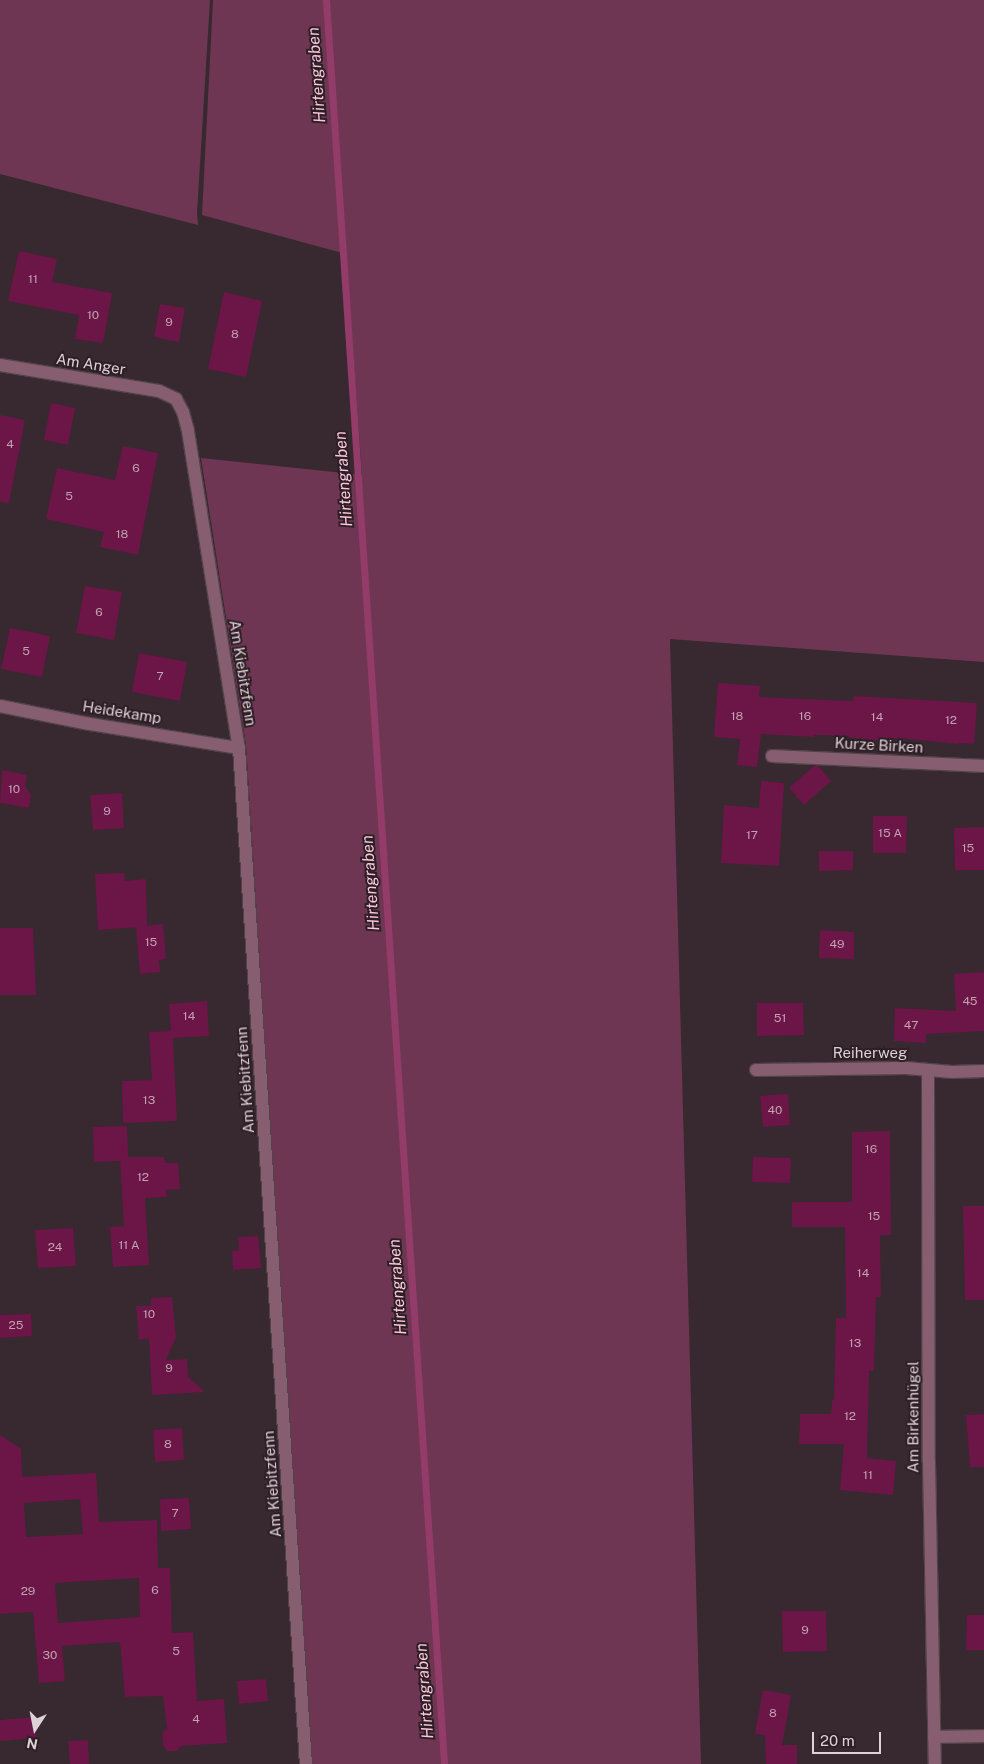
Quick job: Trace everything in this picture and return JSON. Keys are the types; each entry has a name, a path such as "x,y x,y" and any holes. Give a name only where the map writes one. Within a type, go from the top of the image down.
{"street":[{"name":"Am Anger","path":"0,365 159,391 176,399"},
{"name":"Am Kiebitzfenn","path":"176,399 183,412 188,431 239,748 306,1764"},
{"name":"Heidekamp","path":"0,706 84,723 239,748"},
{"name":"Kurze Birken","path":"772,756 984,766"},
{"name":"Reiherweg","path":"756,1070 906,1068 952,1072 984,1071"},
{"name":"Am Birkenhügel","path":"928,1070 929,1462 934,1764"},
{"path":"934,1736 984,1736"}],"shaded area":[{"path":"0,0 210,0 197,213 198,225 0,174"},
{"path":"213,0 984,0 984,662 670,639 701,1764 311,1764 246,745 201,458 362,475 346,254 202,215"}],"building":[{"path":"19,251 57,259 52,282 112,293 103,343 75,339 79,315 8,301"},
{"path":"224,292 262,301 246,377 208,369"},
{"path":"160,304 185,308 179,342 154,337"},
{"path":"51,403 75,408 68,445 44,440"},
{"path":"0,415 25,420 9,503 0,502"},
{"path":"123,446 158,453 138,555 100,547 104,532 46,519 57,468 115,480"},
{"path":"85,586 122,592 114,640 76,633"},
{"path":"10,628 50,636 42,677 1,669"},
{"path":"139,653 187,662 180,701 132,692"},
{"path":"718,683 760,686 759,697 853,701 854,696 977,703 974,744 900,738 885,739 885,741 827,735 814,735 814,737 761,734 757,767 737,765 740,739 714,737"},
{"path":"814,766 818,766 831,781 804,805 789,788"},
{"path":"2,770 27,775 25,786 31,795 29,808 0,803"},
{"path":"761,781 784,783 779,866 721,863 724,805 759,808"},
{"path":"122,793 124,828 93,830 90,795"},
{"path":"873,816 907,816 906,853 873,853"},
{"path":"984,827 984,870 955,870 954,828"},
{"path":"819,851 853,851 853,870 819,871"},
{"path":"124,873 125,881 146,879 147,926 163,924 166,959 159,960 160,972 140,974 136,927 98,930 95,874"},
{"path":"0,928 33,928 36,995 0,995"},
{"path":"820,930 854,932 854,959 819,958"},
{"path":"984,972 984,1031 926,1034 926,1043 894,1041 895,1008 956,1011 954,974"},
{"path":"207,1001 209,1036 173,1038 177,1121 123,1123 122,1081 152,1080 149,1032 171,1031 169,1004"},
{"path":"757,1003 803,1003 804,1035 757,1036"},
{"path":"788,1094 790,1125 763,1127 760,1096"},
{"path":"127,1126 128,1157 164,1157 165,1163 178,1163 180,1189 166,1190 167,1197 145,1198 149,1265 113,1267 110,1227 124,1226 120,1161 94,1162 93,1127"},
{"path":"890,1131 891,1235 880,1235 881,1297 876,1297 874,1371 869,1371 867,1458 896,1461 893,1495 840,1490 844,1444 799,1444 800,1414 831,1414 832,1400 834,1400 836,1318 846,1318 845,1227 792,1227 792,1202 852,1202 852,1132"},
{"path":"753,1157 791,1158 790,1183 752,1182"},
{"path":"963,1206 984,1206 984,1300 965,1300"},
{"path":"73,1228 76,1266 38,1268 35,1230"},
{"path":"258,1236 261,1268 233,1270 232,1251 239,1250 238,1237"},
{"path":"172,1297 176,1337 166,1360 187,1359 188,1377 205,1392 152,1395 149,1338 139,1340 136,1306 151,1306 151,1298"},
{"path":"31,1314 32,1336 0,1338 0,1315"},
{"path":"984,1414 984,1467 970,1467 966,1415"},
{"path":"182,1428 184,1460 155,1462 153,1430"},
{"path":"0,1435 21,1449 22,1477 96,1473 99,1522 157,1520 158,1568 170,1568 172,1633 193,1632 197,1701 224,1699 227,1743 181,1746 177,1751 167,1751 163,1746 162,1733 167,1729 163,1696 125,1697 120,1642 62,1646 65,1681 39,1683 33,1612 0,1614","holes":["80,1499 83,1534 26,1537 24,1503","139,1578 140,1617 58,1623 55,1583"]},
{"path":"189,1498 191,1529 161,1531 160,1499"},
{"path":"782,1611 826,1611 827,1651 783,1652"},
{"path":"967,1615 984,1615 984,1650 966,1650"},
{"path":"266,1679 268,1701 239,1704 237,1681"},
{"path":"763,1690 791,1695 782,1745 797,1745 797,1764 766,1764 765,1735 755,1734"},
{"path":"34,1717 36,1738 0,1741 0,1720"},
{"path":"88,1740 89,1764 70,1764 68,1741"}],"waterway":[{"name":"Hirtengraben","path":"326,0 444,1764"}]}
